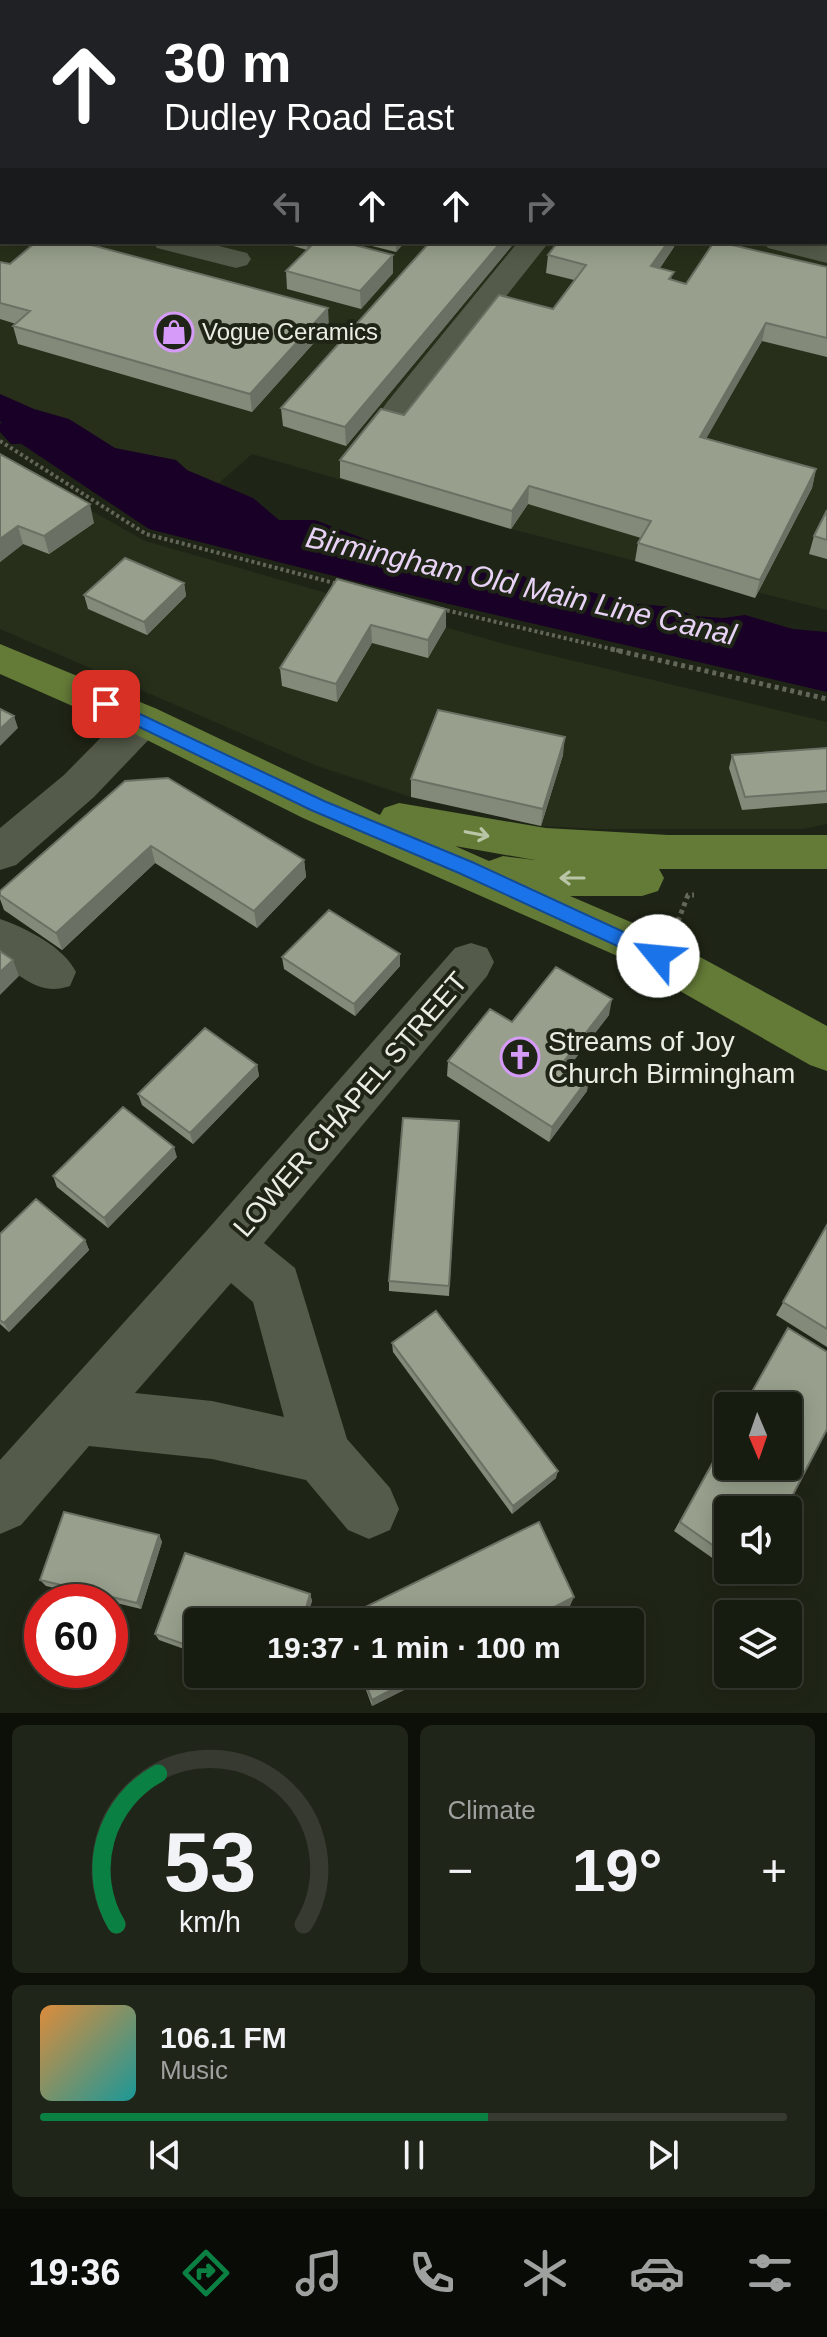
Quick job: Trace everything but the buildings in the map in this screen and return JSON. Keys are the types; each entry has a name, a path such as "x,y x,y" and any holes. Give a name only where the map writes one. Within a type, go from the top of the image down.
{"main road":[{"path":"0,658 128,713 318,806 465,867 638,945 827,1050"},
{"path":"318,806 546,845 668,852 827,852"},
{"path":"465,867 523,878 650,878 827,852"},
{"path":"638,945 629,921 635,890 650,878"}],"street":[{"path":"175,244 236,259"},
{"path":"400,408 532,244"},
{"path":"786,244 827,254"},
{"path":"0,819 128,713"},
{"path":"0,853 79,786 128,713"},
{"path":"0,938 53,972"},
{"name":"LOWER CHAPEL STREET","path":"0,1504 228,1246 471,962"},
{"name":"LOWER CHAPEL STREET","path":"228,1246 276,1287 323,1455"},
{"path":"79,1416 212,1430 323,1455 369,1509"}],"path":[{"path":"0,441 146,534 351,587"},
{"path":"441,609 827,699"}],"shaded area":[{"path":"0,244 827,244 827,610 511,529 252,454 195,504 0,406"},
{"path":"0,459 145,541 504,644 827,722 827,824 803,829 541,826 411,797 317,766 0,629"}],"water":[{"name":"Birmingham Old Main Line Canal","path":"0,394 34,409 69,419 115,448 176,460 187,470 253,498 279,520 315,520 399,552 458,565 511,570 536,582 565,590 591,592 638,604 674,607 693,616 723,618 745,615 793,629 827,632 827,692 389,590 149,529 20,443 0,421"}],"waterway":[{"path":"0,426 15,442 37,435"}],"place":[{"name":"Vogue Ceramics","path":"174,332"},
{"name":"Streams of Joy Church Birmingham","path":"520,1057"}],"route":[{"path":"106,704 318,806 465,867 658,956"}]}
